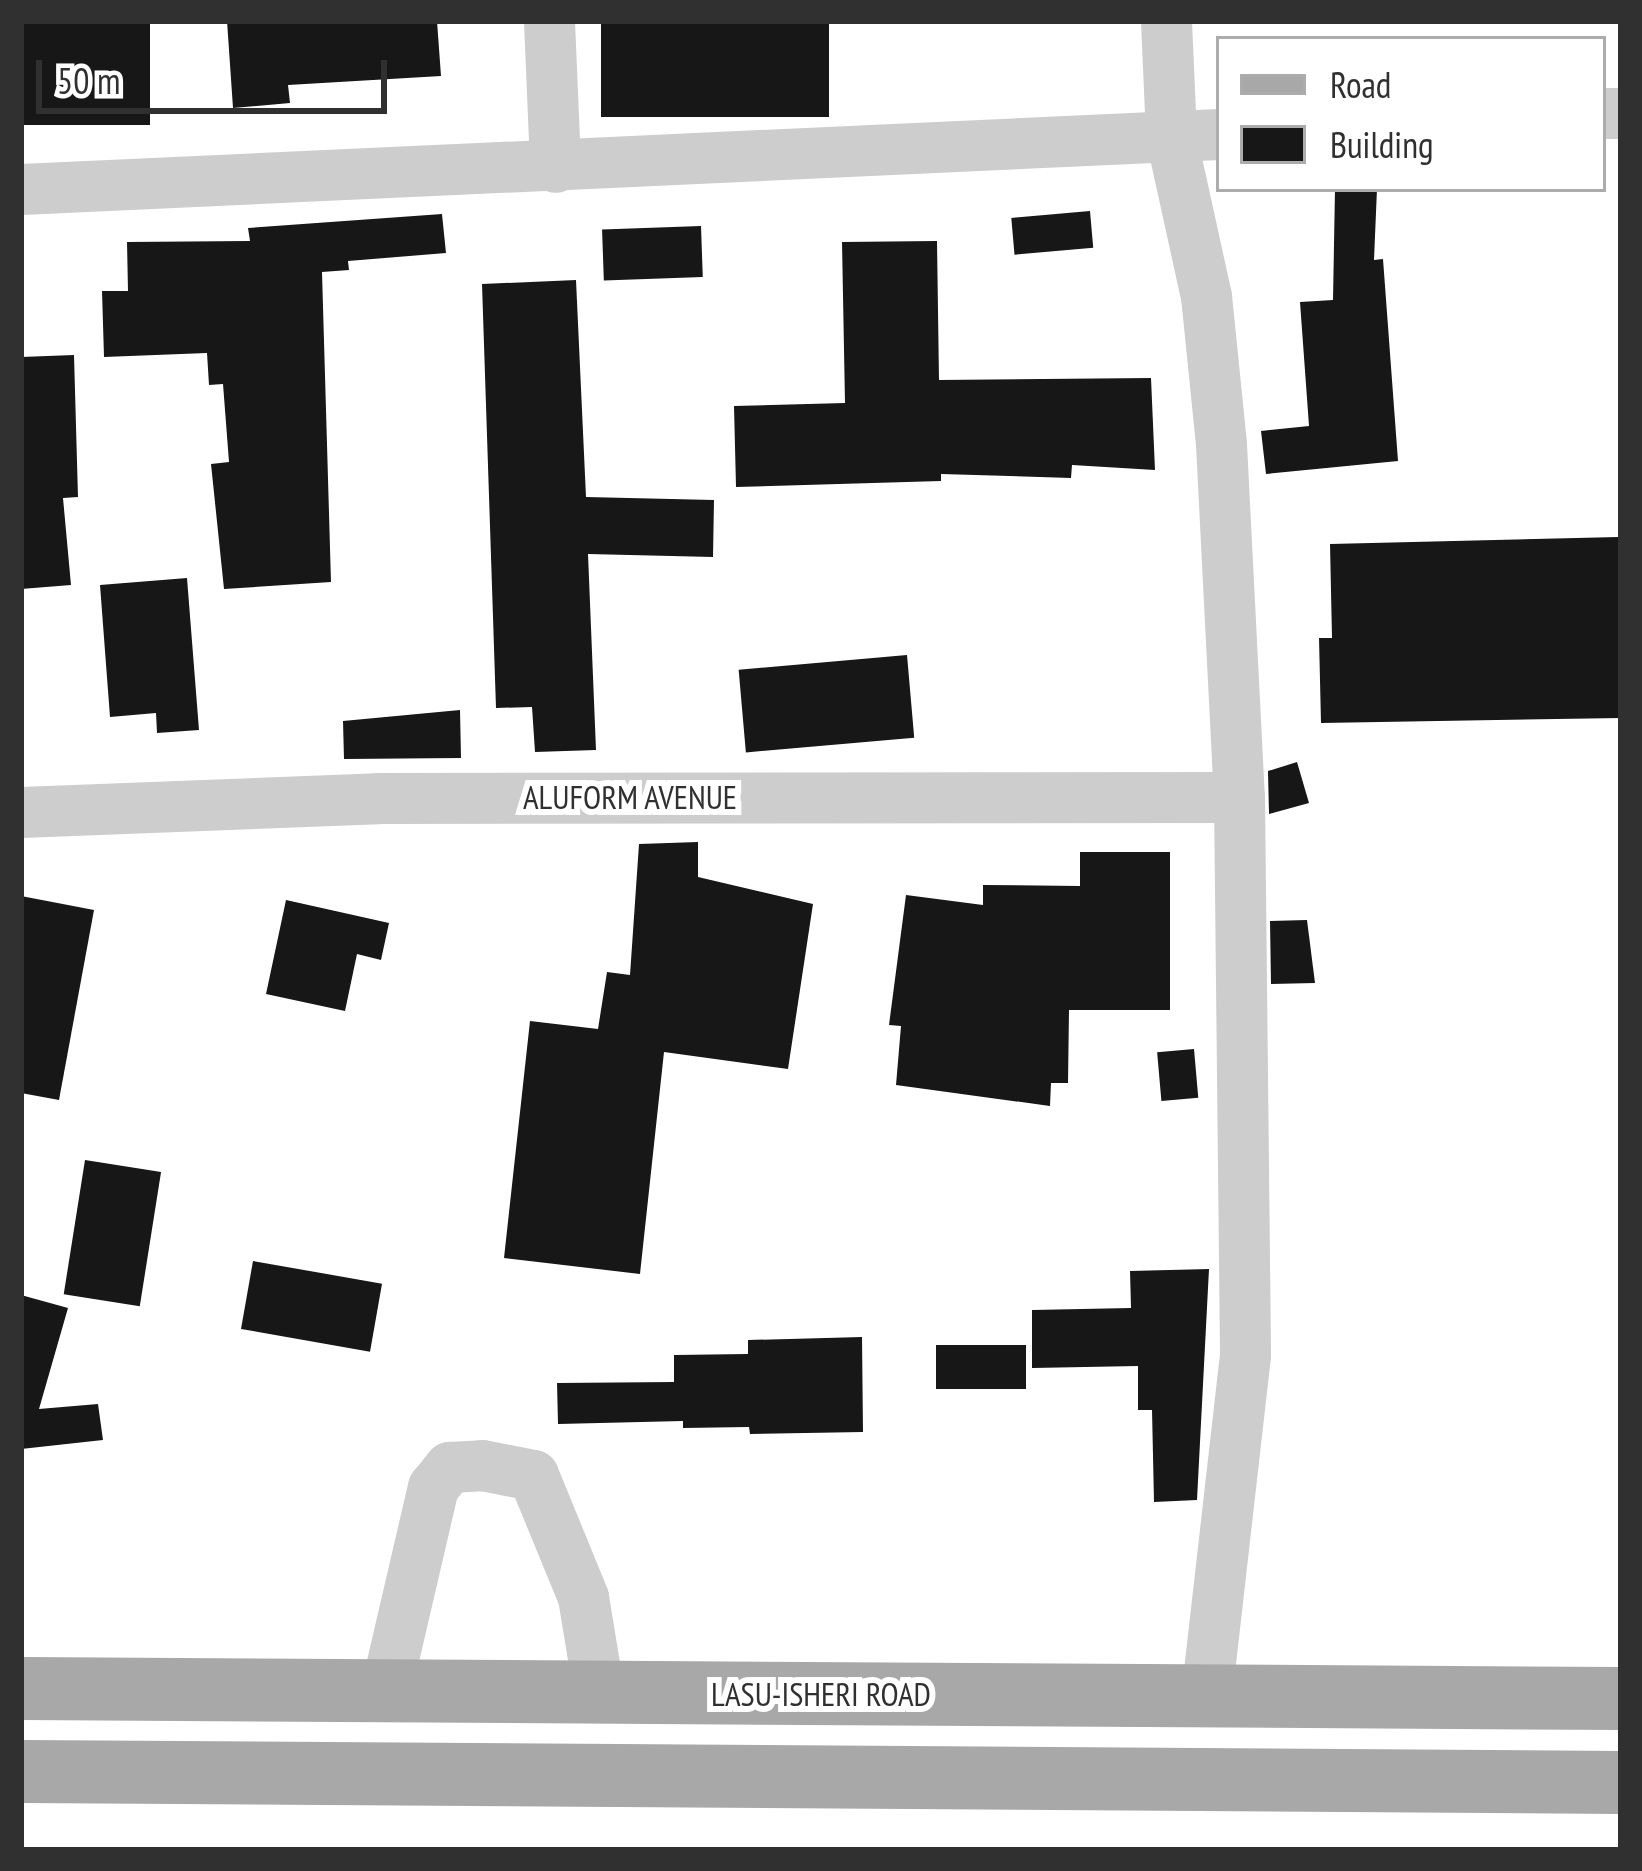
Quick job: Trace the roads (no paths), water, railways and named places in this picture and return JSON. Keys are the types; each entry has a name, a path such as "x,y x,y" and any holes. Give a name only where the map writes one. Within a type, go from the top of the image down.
{"main road":[{"name":"LASU-ISHERI ROAD","path":"21,1688 599,1695 1207,1691 1621,1698"},
{"path":"21,1771 1621,1782"}],"street":[{"path":"549,21 555,167"},
{"path":"1166,21 1195,136 1239,797 1245,1355 1207,1691"},
{"path":"21,189 1195,136"},
{"name":"ALUFORM AVENUE","path":"21,812 378,798 1239,797"},
{"path":"385,1693 433,1486 449,1467 482,1465 533,1475 584,1598 599,1695"}]}
